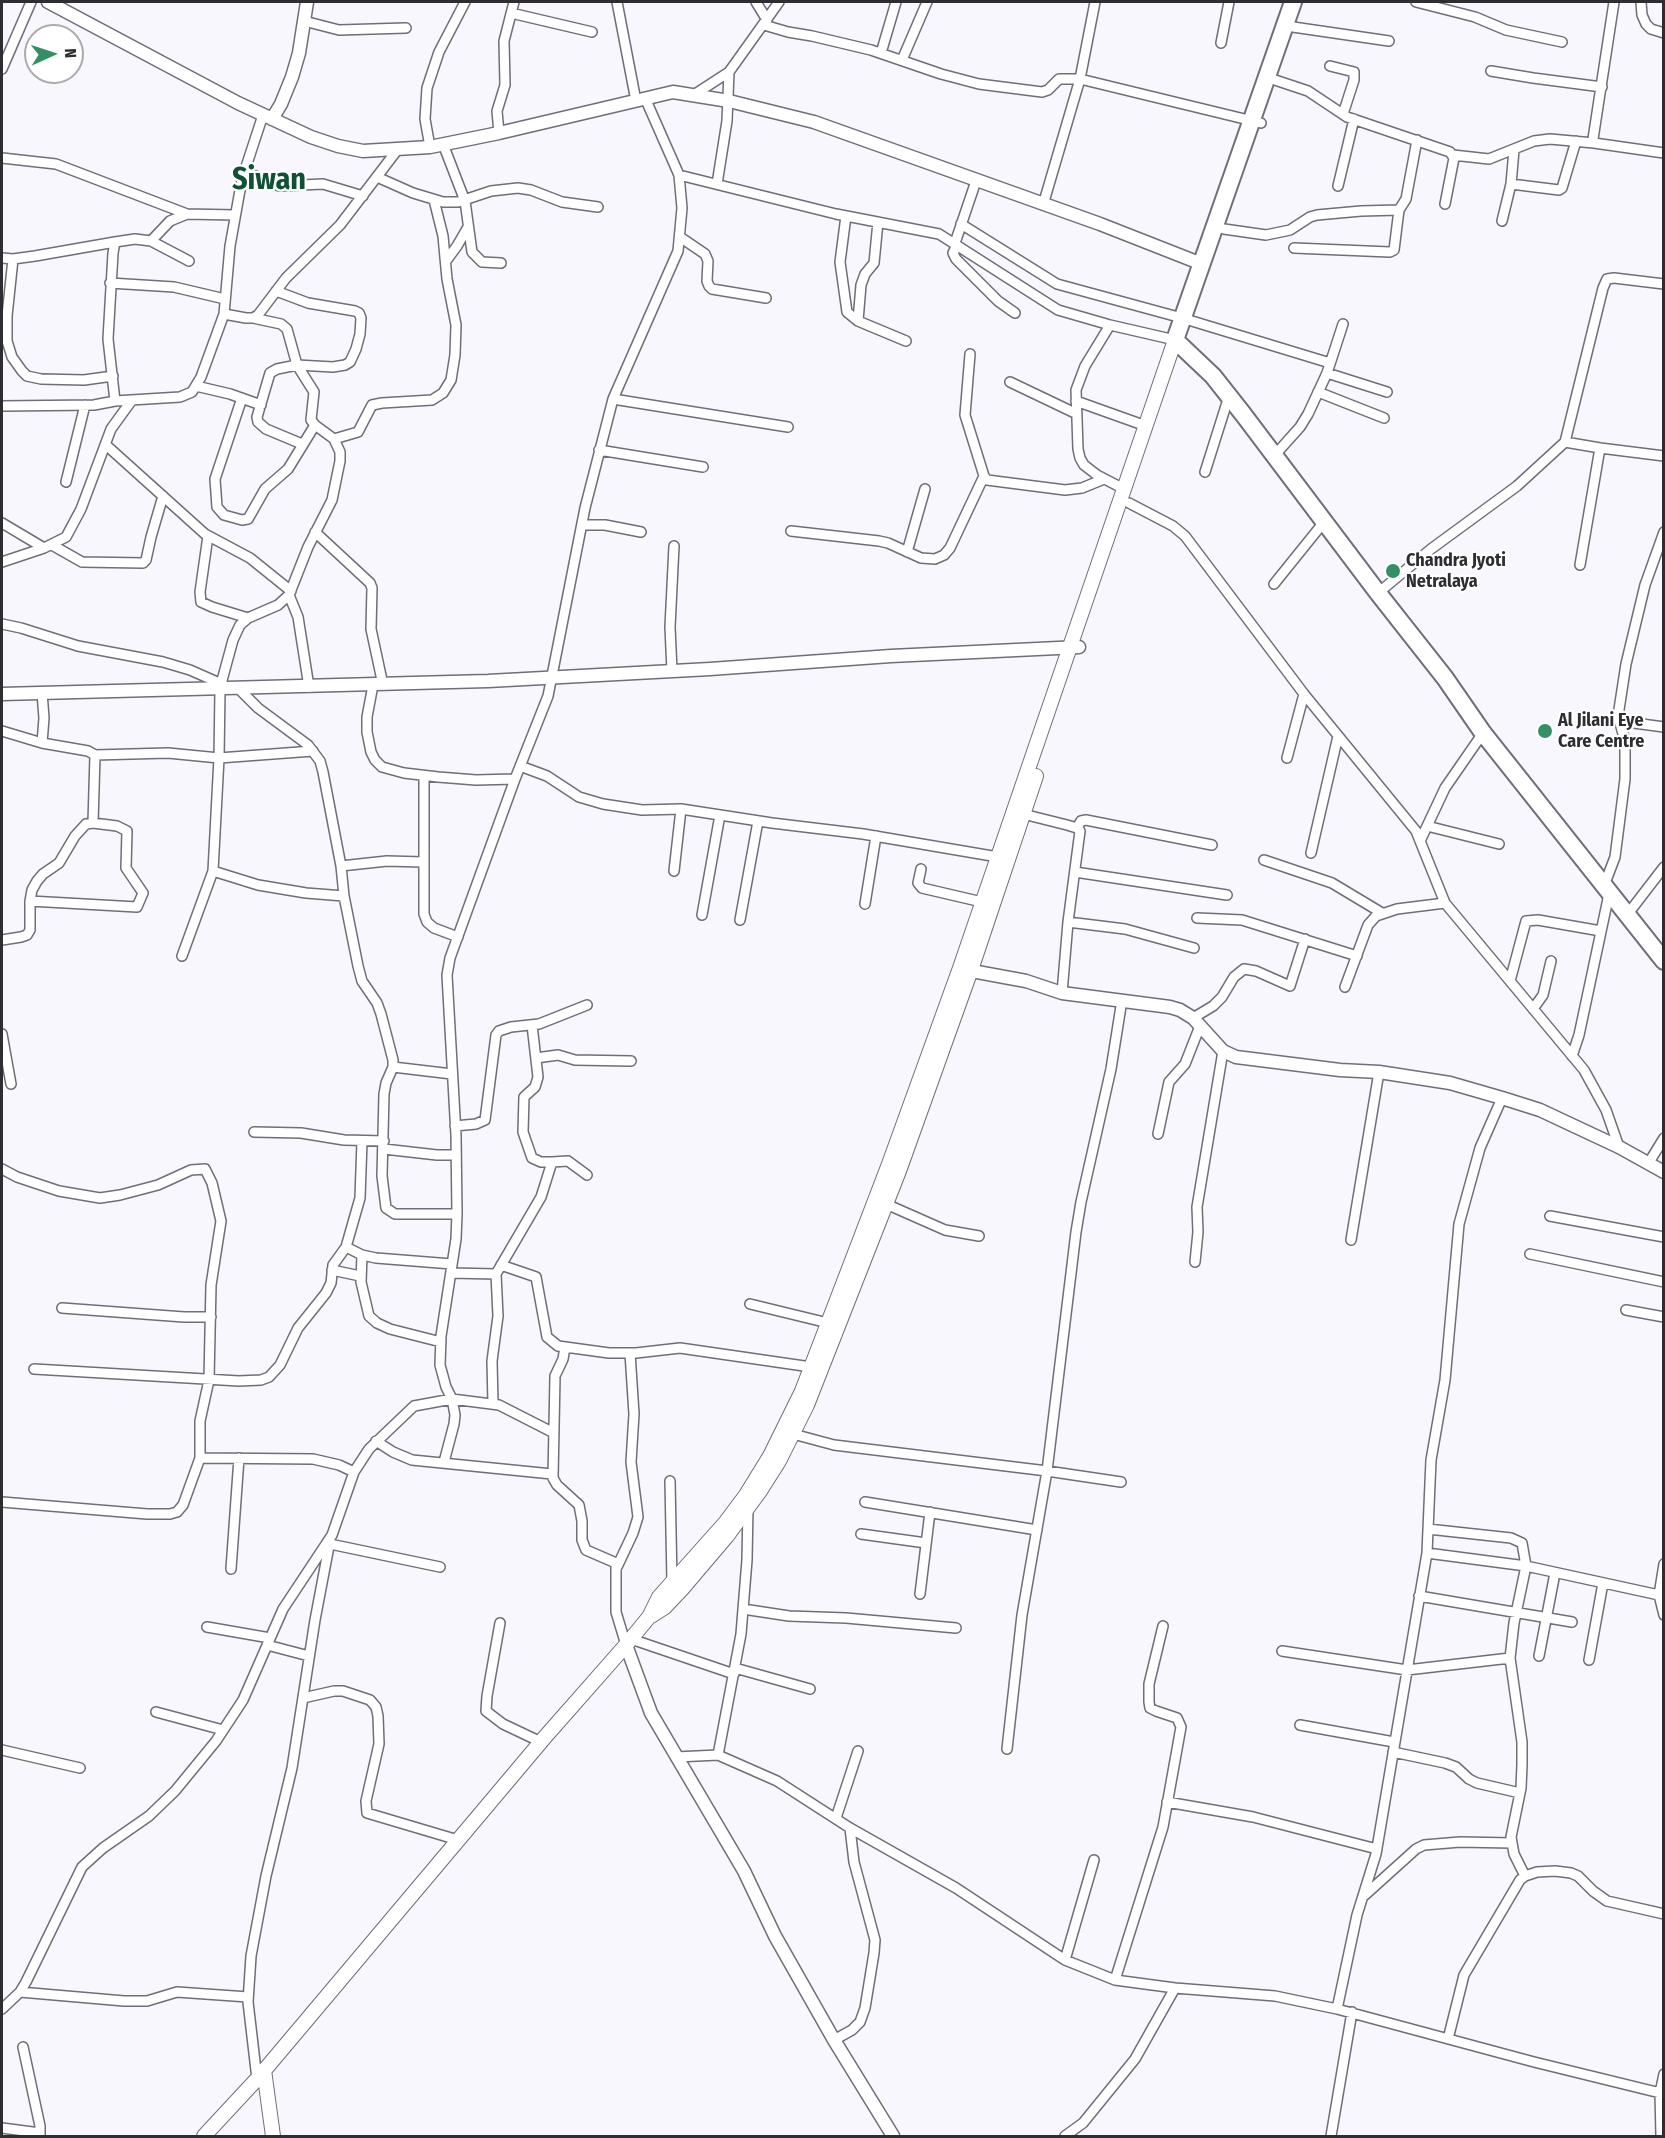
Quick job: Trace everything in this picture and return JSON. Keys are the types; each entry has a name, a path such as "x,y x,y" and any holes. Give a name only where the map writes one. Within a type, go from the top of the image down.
{"highway":[{"path":"1293,2 1224,229 1179,343 1213,376 1229,396 1445,678 1483,733 1664,961"},
{"path":"1187,320 1202,264 1275,80 1302,2"}],"main road":[{"path":"204,2136 260,2074 649,1617 659,1598 725,1523 746,1495 779,1439 812,1367 1023,814 1124,489 1179,343"},
{"path":"649,1617 665,1608 682,1589 768,1480 793,1434 820,1374 886,1204 965,969 982,902 1129,503 1179,343"},
{"path":"260,2074 273,2136"}],"street":[{"path":"2,69 32,2"},
{"path":"48,2 267,117 311,137 338,146 363,151 430,147 673,92 729,101 814,122 1202,264"},
{"path":"2,406 85,405 187,395 196,386 224,315 235,215 244,171 267,117 281,104 292,77 308,2"},
{"path":"430,147 425,119 427,88 439,52 465,2"},
{"path":"499,133 497,111 505,86 504,41 514,2"},
{"path":"444,1462 455,1415 440,1365 441,1342 457,1214 447,975 458,937 515,779 540,719 553,677 582,525 613,399 674,262 680,237 682,208 679,175 641,99 617,2"},
{"path":"756,2 765,22 788,32 881,53 964,81 1036,92 1048,90 1059,79 1080,79 1257,122"},
{"path":"692,96 729,72 779,2"},
{"path":"881,53 896,2"},
{"path":"902,60 927,2"},
{"path":"1043,205 1080,79 1095,2"},
{"path":"1221,42 1229,2"},
{"path":"1416,2 1475,17 1506,30 1562,42"},
{"path":"1594,143 1614,2"},
{"path":"1641,2 1642,15 1646,24 1651,29 1664,33"},
{"path":"511,13 592,32"},
{"path":"304,21 339,30 406,28"},
{"path":"1293,27 1389,41"},
{"path":"1330,66 1354,72 1354,80 1343,114"},
{"path":"1491,71 1602,87"},
{"path":"717,184 729,101 729,72"},
{"path":"1275,80 1308,91 1354,119 1453,154 1490,159 1541,140 1576,141 1664,153"},
{"path":"1338,186 1354,119"},
{"path":"1294,248 1390,252 1395,246 1399,210 1406,199 1416,140"},
{"path":"1511,184 1559,190 1562,188 1576,141"},
{"path":"443,144 465,201 471,246 476,258 482,262 501,263"},
{"path":"253,318 336,229 398,149"},
{"path":"1502,221 1511,184 1514,150"},
{"path":"1445,204 1453,154"},
{"path":"2,159 56,164 187,214 235,215"},
{"path":"244,171 279,186 323,184 363,196"},
{"path":"679,175 846,216 939,234 1058,310 1179,343"},
{"path":"376,177 413,193 451,203 465,201 492,190 518,188 531,190 562,202 598,207"},
{"path":"976,181 953,253 956,259 998,301 1015,313"},
{"path":"334,439 358,432 368,409 375,403 426,402 438,398 447,387 453,371 457,342 443,236 434,200"},
{"path":"1224,229 1266,235 1290,230 1317,215 1399,210"},
{"path":"150,241 170,221 187,214"},
{"path":"846,216 841,272 847,312 858,321 906,342"},
{"path":"858,321 861,285 865,274 874,263 878,222"},
{"path":"962,224 1057,284 1187,320 1328,368 1387,392"},
{"path":"446,261 468,227"},
{"path":"680,237 705,254 708,261 707,281 712,289 766,298"},
{"path":"2,258 13,259 135,239 150,241 189,261"},
{"path":"115,242 110,283 108,339 115,401"},
{"path":"13,259 6,329 12,357 22,370 33,378 84,380 113,376"},
{"path":"1378,593 1431,549 1517,486 1565,441 1607,279 1664,284"},
{"path":"110,283 174,287 225,299"},
{"path":"276,291 301,301 355,311 361,318 360,334 350,362 340,367 297,365 273,370 270,373 257,417 260,425 302,444"},
{"path":"182,956 213,871 219,758 237,631 248,618 278,605 290,593 297,570 332,500 340,452 334,439 315,425 310,415 314,392 297,365 287,329 281,324 224,315"},
{"path":"1274,456 1300,427 1318,392 1343,324"},
{"path":"1110,325 1076,390 1080,458 1084,465 1124,489"},
{"path":"970,354 965,414 984,476 991,481 1065,490 1082,488 1104,478"},
{"path":"2,359 12,357"},
{"path":"1010,382 1077,414"},
{"path":"196,386 261,405"},
{"path":"1318,392 1384,418"},
{"path":"1205,472 1229,396"},
{"path":"243,398 215,479 216,501 220,512 232,518 248,519 260,496 288,469 315,425"},
{"path":"613,399 788,427"},
{"path":"2,562 48,546 66,537 72,529 115,424 132,400"},
{"path":"1076,401 1146,426"},
{"path":"66,482 85,405"},
{"path":"1565,441 1664,456"},
{"path":"106,445 208,536 250,558 290,593 298,617 309,687"},
{"path":"1580,565 1600,448"},
{"path":"599,450 703,467"},
{"path":"791,531 879,541 921,558 935,559 948,552 984,476"},
{"path":"907,552 924,489"},
{"path":"2,523 82,562 143,563 146,560 164,496"},
{"path":"1129,503 1173,526 1185,536 1304,694 1416,831 1445,903 1584,1070 1606,1110 1619,1147"},
{"path":"1274,584 1324,522"},
{"path":"582,525 605,525 641,532"},
{"path":"315,532 370,583 372,588 374,601 372,628 378,685 367,717 369,742 375,760 382,767 390,770 424,776 476,780 515,779"},
{"path":"1572,1056 1579,1035 1616,850 1625,779 1625,741 1619,721 1619,701 1636,615 1664,532"},
{"path":"208,536 200,592 201,602 248,618"},
{"path":"672,671 670,611 674,546"},
{"path":"2,624 78,646 163,662 228,688 300,738 313,751 320,761 362,981 377,1003 381,1014 393,1067 384,1094 384,1199 386,1208 390,1212 406,1214 457,1214"},
{"path":"2,694 378,685 672,671 1075,647"},
{"path":"42,693 44,718 42,742"},
{"path":"1287,758 1304,694"},
{"path":"1619,721 1664,727"},
{"path":"2,731 88,751 95,755 168,753 219,758 313,751"},
{"path":"1421,839 1445,788 1483,733"},
{"path":"1311,853 1338,736"},
{"path":"93,823 95,755"},
{"path":"520,766 547,776 571,793 591,801 633,809 681,809 876,836 998,857"},
{"path":"424,776 425,918 438,931 458,937"},
{"path":"674,871 681,809"},
{"path":"1023,814 1077,828"},
{"path":"702,915 720,815"},
{"path":"1062,993 1068,922 1080,835 1077,828 1081,820 1212,845"},
{"path":"740,920 758,821"},
{"path":"2,940 27,935 30,930 30,901 32,890 43,874 59,863 86,824 123,828 127,831 126,868 143,893 137,907 30,901"},
{"path":"1427,826 1499,844"},
{"path":"865,904 876,836"},
{"path":"1264,860 1332,883 1382,913"},
{"path":"341,866 378,861 423,862"},
{"path":"1627,915 1664,867"},
{"path":"921,868 918,883 922,888 982,902"},
{"path":"213,871 258,885 306,893 344,896"},
{"path":"1074,872 1227,895"},
{"path":"1345,987 1368,925 1376,916 1397,909 1445,903"},
{"path":"1197,918 1242,920 1357,956"},
{"path":"1510,981 1526,921 1538,920 1601,931"},
{"path":"1068,922 1125,929 1194,948"},
{"path":"1158,1134 1169,1082 1185,1064 1196,1022 1222,997 1234,977 1244,969 1256,971 1290,986 1305,939"},
{"path":"1533,1009 1543,995 1551,961"},
{"path":"965,969 1026,981 1062,993 1180,1010 1196,1022 1223,1051 1236,1057 1340,1070 1379,1072 1450,1083 1502,1098 1540,1110 1619,1147 1664,1172"},
{"path":"1007,1749 1022,1615 1047,1471 1081,1202 1111,1069 1122,1000"},
{"path":"455,1126 481,1123 485,1120 496,1035 499,1031 531,1025 587,1005"},
{"path":"531,1025 537,1083 524,1097 523,1132 532,1158 541,1162 568,1161 587,1175"},
{"path":"2,1034 11,1084"},
{"path":"1195,1262 1198,1240 1197,1207 1223,1051"},
{"path":"536,1058 558,1055 575,1060 631,1062"},
{"path":"393,1067 452,1074"},
{"path":"1351,1240 1379,1072"},
{"path":"1337,2009 1357,1915 1377,1849 1427,1553 1431,1460 1445,1380 1459,1224 1480,1148 1502,1098"},
{"path":"254,1132 302,1133 437,1155 456,1155"},
{"path":"1648,1164 1664,1138"},
{"path":"34,1369 209,1380 261,1380 274,1373 298,1328 326,1293 331,1283 335,1260 346,1247 360,1198 362,1141"},
{"path":"493,1404 492,1361 498,1316 498,1270 541,1197 552,1162"},
{"path":"2,1169 17,1177 59,1191 100,1198 158,1185 191,1170 205,1169 209,1173 214,1189 221,1221 212,1285 209,1380 200,1420 200,1458 183,1505 177,1512 170,1514 147,1514 2,1502"},
{"path":"886,1204 945,1230 979,1236"},
{"path":"1550,1216 1664,1237"},
{"path":"346,1247 362,1255 376,1258 452,1268 498,1270 536,1278 547,1337 552,1343 565,1347 609,1353 680,1348 812,1367"},
{"path":"1530,1254 1664,1282"},
{"path":"362,1255 360,1276 368,1312 373,1319 390,1329 441,1342"},
{"path":"332,1270 360,1276"},
{"path":"750,1304 828,1323"},
{"path":"62,1308 211,1317"},
{"path":"1626,1310 1664,1317"},
{"path":"565,1347 563,1359 555,1376 552,1474 556,1485 579,1504 583,1545 590,1552 613,1561 617,1567"},
{"path":"630,1353 634,1414 631,1462 638,1517 617,1567 616,1612 651,1713 744,1871 775,1936 834,2040 893,2136"},
{"path":"260,2074 251,2038 248,1997 255,1931 288,1788 331,1539 354,1472 376,1441 414,1406 452,1399 493,1404 506,1407 552,1432"},
{"path":"793,1434 834,1445 1121,1482"},
{"path":"376,1441 402,1457 552,1474"},
{"path":"200,1458 313,1459 339,1465 354,1472"},
{"path":"231,1569 239,1458"},
{"path":"670,1481 672,1582"},
{"path":"865,1502 1037,1530"},
{"path":"718,1755 741,1634 747,1560 748,1507"},
{"path":"920,1594 930,1512"},
{"path":"1428,1529 1517,1539 1522,1543 1526,1566 1515,1613 1510,1658 1522,1742 1520,1793 1512,1826 1512,1843 1514,1854 1525,1876"},
{"path":"861,1534 926,1544"},
{"path":"331,1539 440,1567"},
{"path":"2,2009 20,1992 82,1867 103,1848 165,1801 190,1774 223,1731 251,1685 268,1641 296,1586 331,1539"},
{"path":"1427,1553 1526,1566 1659,1595"},
{"path":"1664,1564 1659,1595 1664,1615"},
{"path":"1539,1656 1555,1573"},
{"path":"1589,1660 1603,1583"},
{"path":"1419,1596 1572,1622"},
{"path":"743,1609 789,1616 846,1618 956,1628"},
{"path":"500,1623 486,1711 503,1724 541,1742"},
{"path":"1115,1980 1163,1827 1180,1722 1177,1718 1150,1708 1149,1684 1163,1626"},
{"path":"207,1627 268,1641 309,1656"},
{"path":"628,1642 810,1689"},
{"path":"1282,1652 1407,1670 1510,1658"},
{"path":"303,1698 342,1691 370,1700 376,1707 378,1716 379,1744 366,1801 367,1813 458,1840"},
{"path":"156,1712 223,1731"},
{"path":"1300,1725 1393,1747 1445,1763 1456,1767 1477,1783 1520,1793"},
{"path":"2,1750 80,1768"},
{"path":"836,1818 858,1751"},
{"path":"676,1758 718,1755 777,1781 850,1828 956,1888 1065,1960 1115,1980 1175,1988 1275,1996 1352,2012 1662,2094"},
{"path":"1167,1802 1253,1817 1377,1849"},
{"path":"834,2040 852,2030 860,2022 865,2008 875,1940 854,1862 850,1828"},
{"path":"1363,1896 1416,1849 1424,1845 1460,1842 1512,1843"},
{"path":"1065,1960 1094,1860"},
{"path":"1448,2039 1464,1975 1520,1880 1525,1876 1537,1872 1571,1873 1578,1876 1607,1901 1664,1914"},
{"path":"1065,2136 1083,2123 1135,2060 1175,1988"},
{"path":"20,1992 124,2001 147,2001 177,1992 248,1997"},
{"path":"1331,2136 1352,2012"},
{"path":"2,2128 40,2135 23,2047"},
{"path":"1661,2136 1664,2074"}],"place":[{"name":"Chandra Jyoti Netralaya","path":"1393,571"},
{"name":"Al Jilani Eye Care Centre","path":"1545,731"}],"district":[{"name":"Siwan","path":"269,181"}]}
